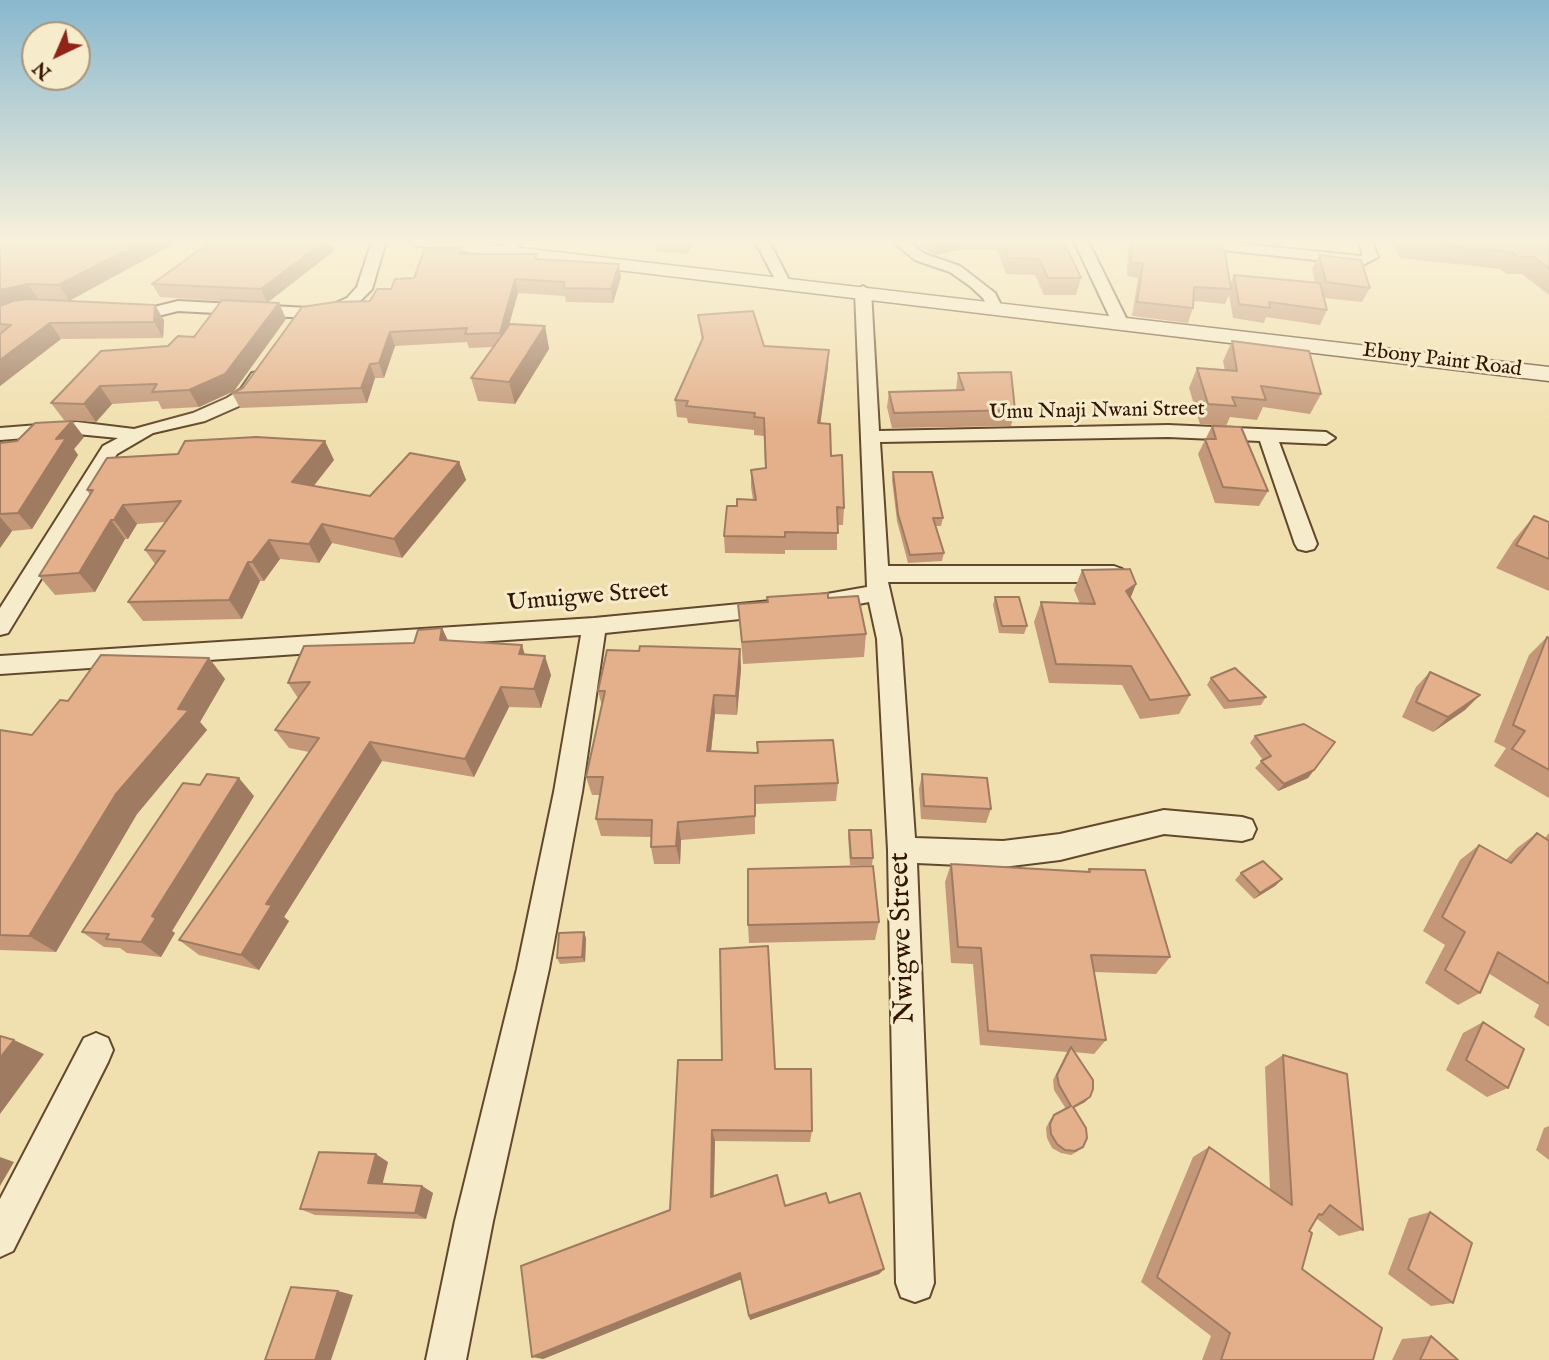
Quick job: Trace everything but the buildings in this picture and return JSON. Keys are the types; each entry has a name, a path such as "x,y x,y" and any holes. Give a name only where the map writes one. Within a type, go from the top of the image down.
{"street":[{"path":"106,310 147,312 185,306 296,320 344,304"},
{"path":"864,304 877,584"},
{"name":"Ebony Paint Road","path":"973,304 1549,374"},
{"path":"1112,304 1120,322"},
{"path":"0,628 110,450 134,435 165,423 199,417 233,402 247,393 269,361"},
{"path":"0,434 77,428 134,435"},
{"name":"Umu Nnaji Nwani Street","path":"869,437 1075,435 1168,431 1326,438"},
{"path":"1268,436 1306,544"},
{"name":"Umuigwe Street","path":"0,665 149,658 594,626 799,606 877,584 1122,574"},
{"name":"Nwigwe Street","path":"877,584 889,639 902,850 915,1283"},
{"path":"446,1360 474,1221 533,969 568,792 594,626"},
{"path":"902,850 1003,854 1060,848 1107,834 1164,822 1242,830"},
{"path":"0,1238 96,1050"}]}
